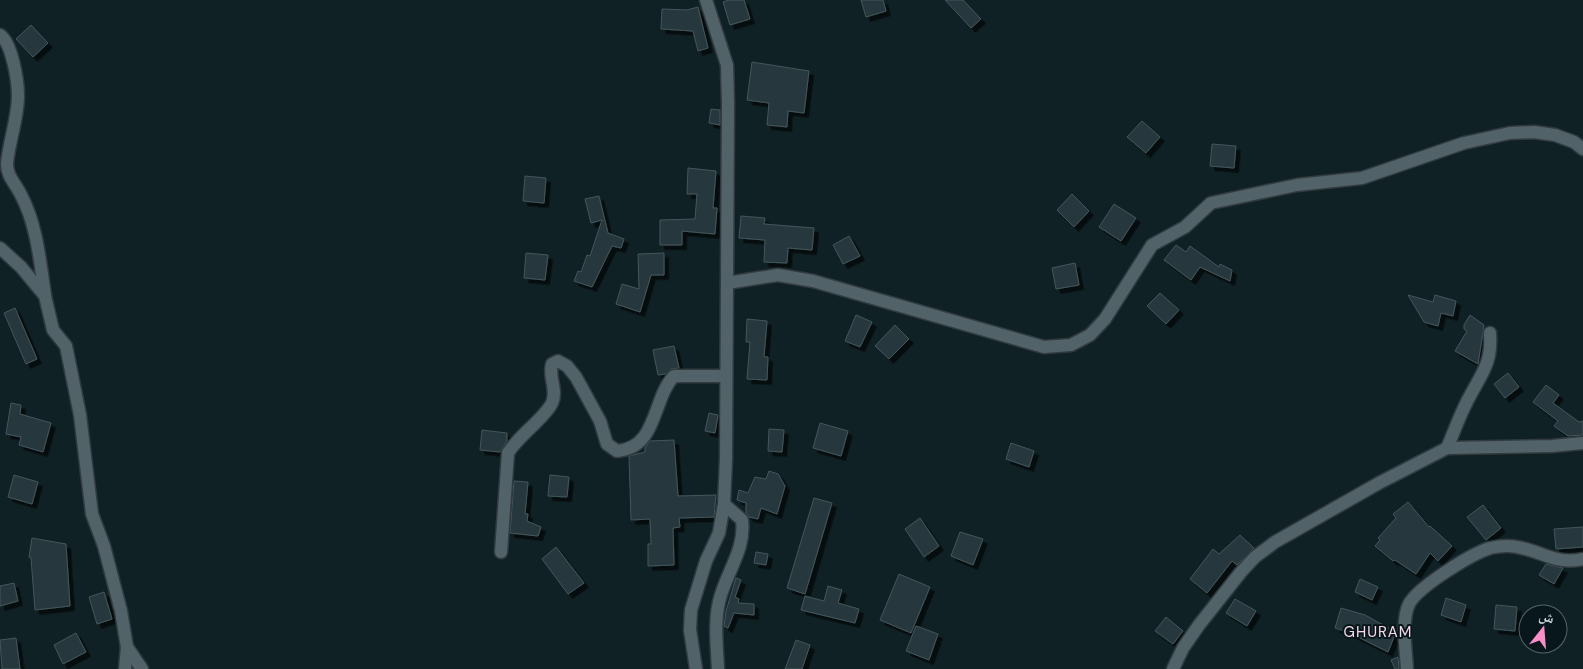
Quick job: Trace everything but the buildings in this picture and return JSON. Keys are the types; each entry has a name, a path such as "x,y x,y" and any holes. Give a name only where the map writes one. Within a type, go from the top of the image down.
{"street":[{"path":"696,669 690,630 691,610 706,561 721,527 726,459 727,65 706,0"},
{"path":"0,35 5,38 14,62 18,96 7,166 12,183 21,194 35,233 45,296 53,330 66,346 72,369 80,415 92,514 104,546 127,647 125,669"},
{"path":"727,282 778,276 813,281 1044,347 1071,345 1090,335 1105,319 1152,245 1184,227 1211,203 1296,185 1362,178 1464,143 1510,133 1534,132 1555,135 1574,142 1583,148"},
{"path":"0,248 21,266 45,296"},
{"path":"1447,448 1470,395 1488,363 1491,351 1490,333"},
{"path":"501,552 508,453 514,443 548,410 552,402 552,364 558,361 562,362 576,377 593,406 607,444 617,451 627,451 638,445 656,415 664,389 674,376 726,376"},
{"path":"1173,669 1183,648 1199,625 1241,572 1255,557 1301,528 1447,448 1552,446 1583,443"},
{"path":"718,669 719,602 736,558 743,529 742,520 724,504"},
{"path":"1407,669 1406,619 1409,605 1416,594 1435,580 1475,556 1501,546 1518,547 1559,560 1583,559"},
{"path":"127,647 142,669"}],"district":[{"name":"GHURAM","path":"1378,632"}]}
